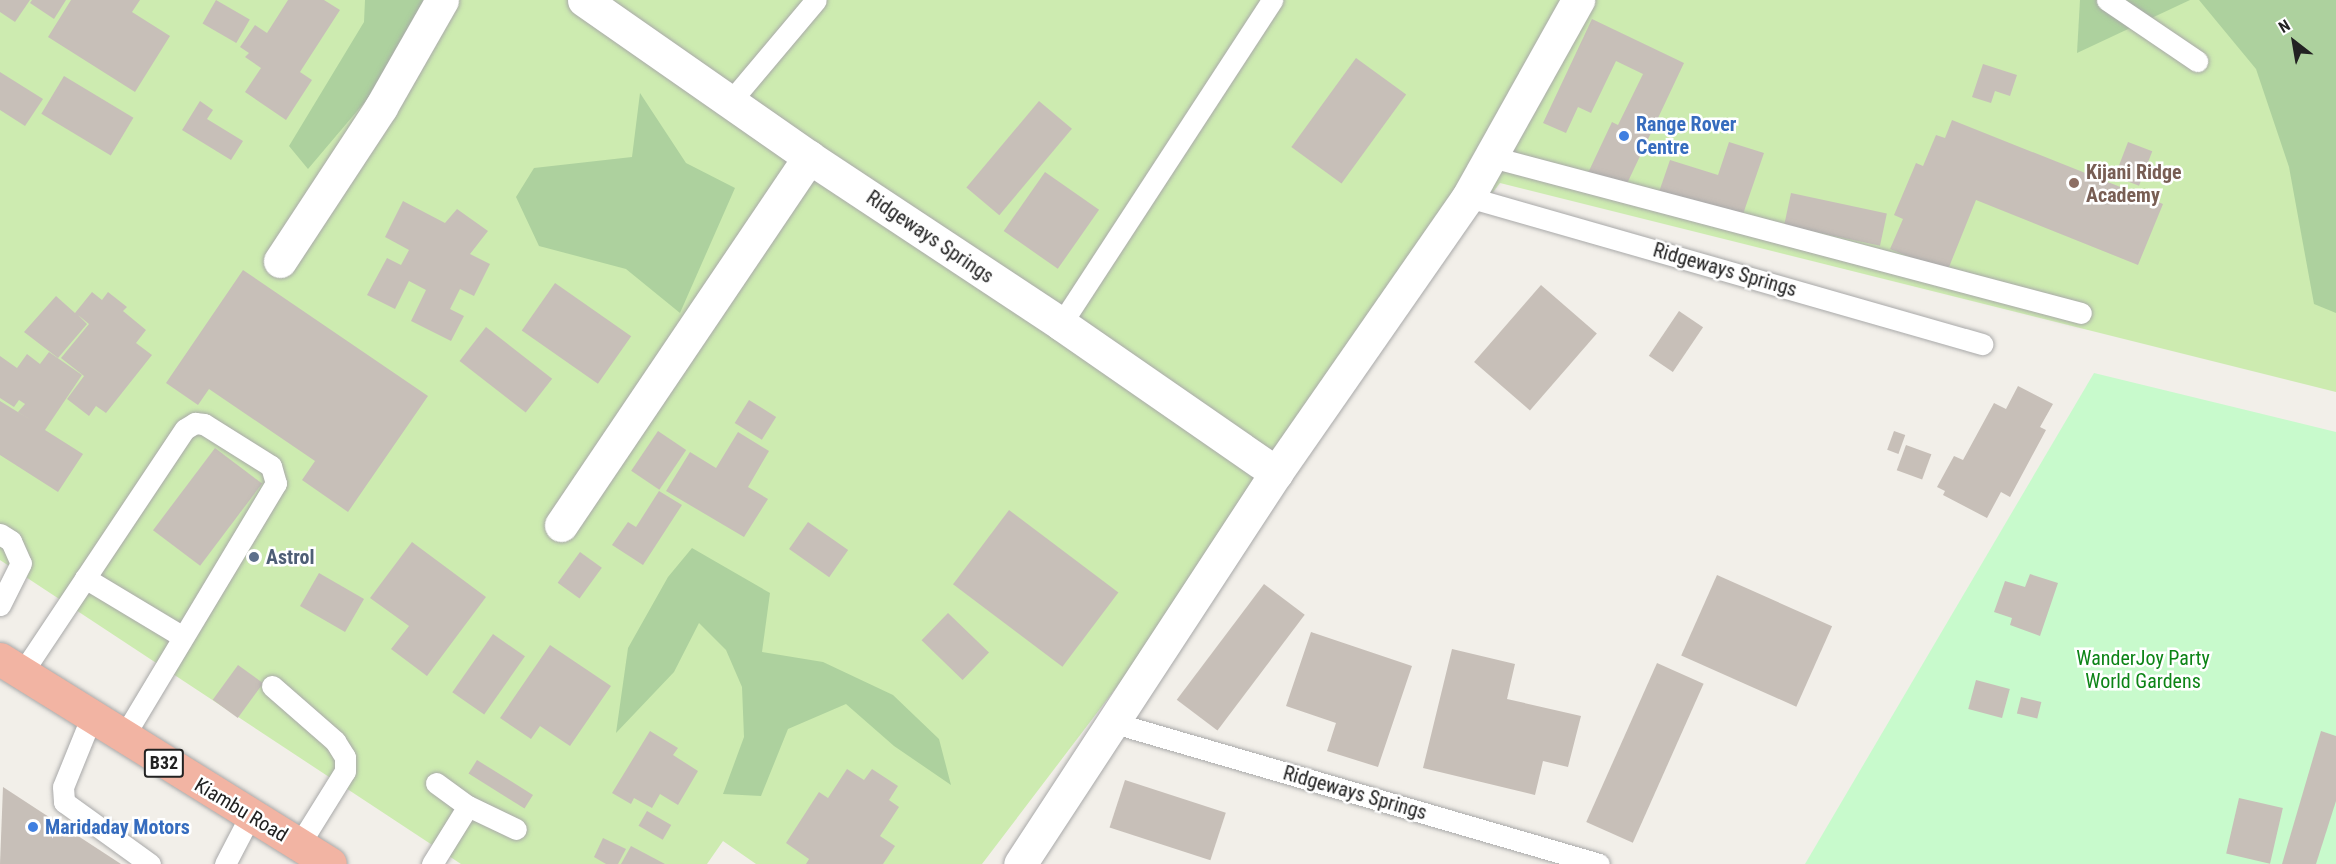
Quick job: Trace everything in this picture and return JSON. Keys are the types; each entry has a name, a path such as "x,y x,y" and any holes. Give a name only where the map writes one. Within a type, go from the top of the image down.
{"highway":[{"name":"Kiambu Road","path":"11,666 123,738 330,864"}],"street":[{"path":"280,261 381,107 442,0"},
{"name":"Ridgeways Springs","path":"584,0 808,157 1061,324 1276,473"},
{"path":"1020,864 1276,473 1468,197 1578,0"},
{"path":"561,525 808,157"}],"lane":[{"path":"730,102 816,0"},
{"path":"1061,324 1272,0"},
{"path":"2107,0 2197,61"},
{"path":"1492,157 2081,313"},
{"name":"Ridgeways Springs","path":"1468,197 1982,344"},
{"path":"11,666 85,578 185,429 195,423 204,424 271,466 276,483 123,738"},
{"path":"0,534 11,541 21,563 0,605"},
{"path":"85,578 183,637"},
{"path":"272,686 335,741 345,757 345,771 299,845"},
{"path":"91,718 63,787 64,802 150,864"},
{"name":"Ridgeways Springs","path":"1111,722 1599,864"},
{"path":"436,783 468,806 516,829"},
{"path":"432,864 468,806"},
{"path":"225,864 250,816"}],"green space":[{"path":"0,0 2336,0 2336,392 1500,183 982,864 756,864 723,841 707,864 461,864 0,560"},
{"path":"365,0 429,0 419,38 308,169 289,146 364,22"},
{"path":"2080,0 2190,0 2077,53"},
{"path":"2199,0 2336,0 2336,313 2314,304 2289,167 2256,69"},
{"path":"640,93 686,163 735,188 680,313 626,269 539,246 516,197 534,168 632,157"},
{"name":"WanderJoy Party World Gardens","path":"2094,373 2336,432 2336,864 1805,864"},
{"path":"692,548 770,593 762,652 823,662 893,695 939,739 951,785 894,746 846,704 788,729 761,796 723,794 744,737 742,687 726,650 699,623 674,672 616,733 628,648 668,577"}],"building":[{"path":"0,0 30,0 15,22 0,12"},
{"path":"32,0 66,0 54,19 30,3"},
{"path":"71,0 140,0 132,12 170,36 135,92 48,37"},
{"path":"216,0 250,20 236,43 202,23"},
{"path":"288,0 324,0 340,10 300,72 312,80 286,120 245,92 261,68 245,57 249,53 240,47 255,25 267,33"},
{"path":"1592,19 1684,63 1624,190 1588,173 1612,122 1618,125 1643,74 1616,61 1591,113 1578,107 1566,133 1543,123"},
{"path":"1356,58 1406,94 1342,183 1291,147"},
{"path":"1983,64 2017,75 2010,96 1995,91 1991,103 1972,97"},
{"path":"0,72 43,99 25,126 0,110"},
{"path":"64,76 133,118 111,155 41,114"},
{"path":"200,101 213,110 207,119 243,141 231,160 182,130"},
{"path":"1039,101 1072,129 999,215 966,188"},
{"path":"1952,120 2163,204 2138,265 1976,200 1947,272 1890,249 1903,219 1894,215 1916,163 1923,166 1936,135 1945,138"},
{"path":"1729,142 1764,153 1741,220 1659,192 1670,160 1718,175"},
{"path":"2128,142 2152,151 2139,186 2115,177"},
{"path":"1045,172 1099,210 1058,269 1004,231"},
{"path":"1791,193 1887,213 1880,246 1784,225"},
{"path":"403,201 445,223 457,209 488,231 470,254 490,264 474,296 460,289 450,309 464,316 451,341 411,321 426,290 409,281 395,309 367,295 387,258 401,265 409,250 385,237"},
{"path":"243,270 428,396 348,512 302,480 315,461 209,389 198,405 166,383"},
{"path":"555,283 631,336 598,384 522,331"},
{"path":"1541,285 1597,334 1530,411 1474,362"},
{"path":"92,292 102,300 108,292 127,307 123,311 146,330 136,343 152,355 106,413 96,406 89,416 67,399 84,376 61,358 89,324 78,315 87,324 58,358 24,332 56,296 75,313"},
{"path":"1679,311 1703,327 1673,372 1649,356"},
{"path":"486,327 552,379 526,413 460,361"},
{"path":"49,352 82,375 45,430 83,454 58,492 0,455 0,401 34,422 18,412 25,404 19,400 14,407 0,398 0,356 17,368 27,354 40,364"},
{"path":"2018,386 2053,404 2040,427 2046,430 2010,497 2001,492 1987,518 1943,495 1945,491 1937,487 1954,456 1963,460 1994,403 2006,409"},
{"path":"749,400 776,417 762,440 735,423"},
{"path":"658,431 686,450 659,490 631,471"},
{"path":"1894,431 1905,435 1898,454 1887,450"},
{"path":"738,432 769,451 748,487 768,499 744,537 666,491 690,452 716,468"},
{"path":"1906,445 1931,454 1922,480 1897,470"},
{"path":"215,448 262,484 200,566 153,530"},
{"path":"659,491 682,505 643,565 612,545 628,522 636,527"},
{"path":"1009,510 1118,592 1062,667 953,584"},
{"path":"808,522 848,550 829,577 789,549"},
{"path":"412,542 486,597 427,676 391,649 409,626 370,598"},
{"path":"580,552 602,568 580,599 558,583"},
{"path":"319,573 364,599 345,632 300,606"},
{"path":"2030,574 2058,583 2040,636 2010,625 2012,618 1994,612 2005,581 2025,587"},
{"path":"1717,575 1832,626 1796,707 1681,655"},
{"path":"1264,584 1305,615 1217,730 1177,700"},
{"path":"948,613 989,653 963,680 922,640"},
{"path":"1311,632 1412,666 1378,767 1327,751 1336,723 1286,706"},
{"path":"493,634 525,656 484,715 452,692"},
{"path":"550,645 611,686 570,746 540,726 531,739 500,718"},
{"path":"1452,649 1515,664 1507,699 1581,716 1568,767 1543,761 1535,795 1423,768"},
{"path":"1657,663 1704,684 1633,843 1586,822"},
{"path":"238,665 263,683 238,718 213,700"},
{"path":"1976,680 2010,689 2002,718 1968,709"},
{"path":"2021,697 2041,702 2037,719 2017,713"},
{"path":"650,731 678,748 673,755 698,771 678,805 660,794 652,808 634,798 631,804 612,793"},
{"path":"2321,731 2336,736 2336,801 2316,864 2282,864"},
{"path":"477,760 533,795 524,809 469,774"},
{"path":"847,769 864,780 872,769 898,786 889,800 899,807 880,836 895,846 883,864 806,864 809,859 786,843 819,792 828,798"},
{"path":"1125,780 1226,813 1210,860 1110,828"},
{"name":"Maridaday Motors","path":"3,787 121,864 0,864"},
{"path":"2239,798 2283,808 2270,864 2226,854"},
{"path":"647,811 671,825 663,840 638,826"},
{"path":"603,838 626,849 618,864 606,864 594,857"},
{"path":"631,846 665,864 621,864"}],"place":[{"name":"Range Rover Centre","path":"1624,136"},
{"name":"Kijani Ridge Academy","path":"2074,183"},
{"name":"Astrol","path":"254,557"},
{"name":"Maridaday Motors","path":"33,827"}]}
